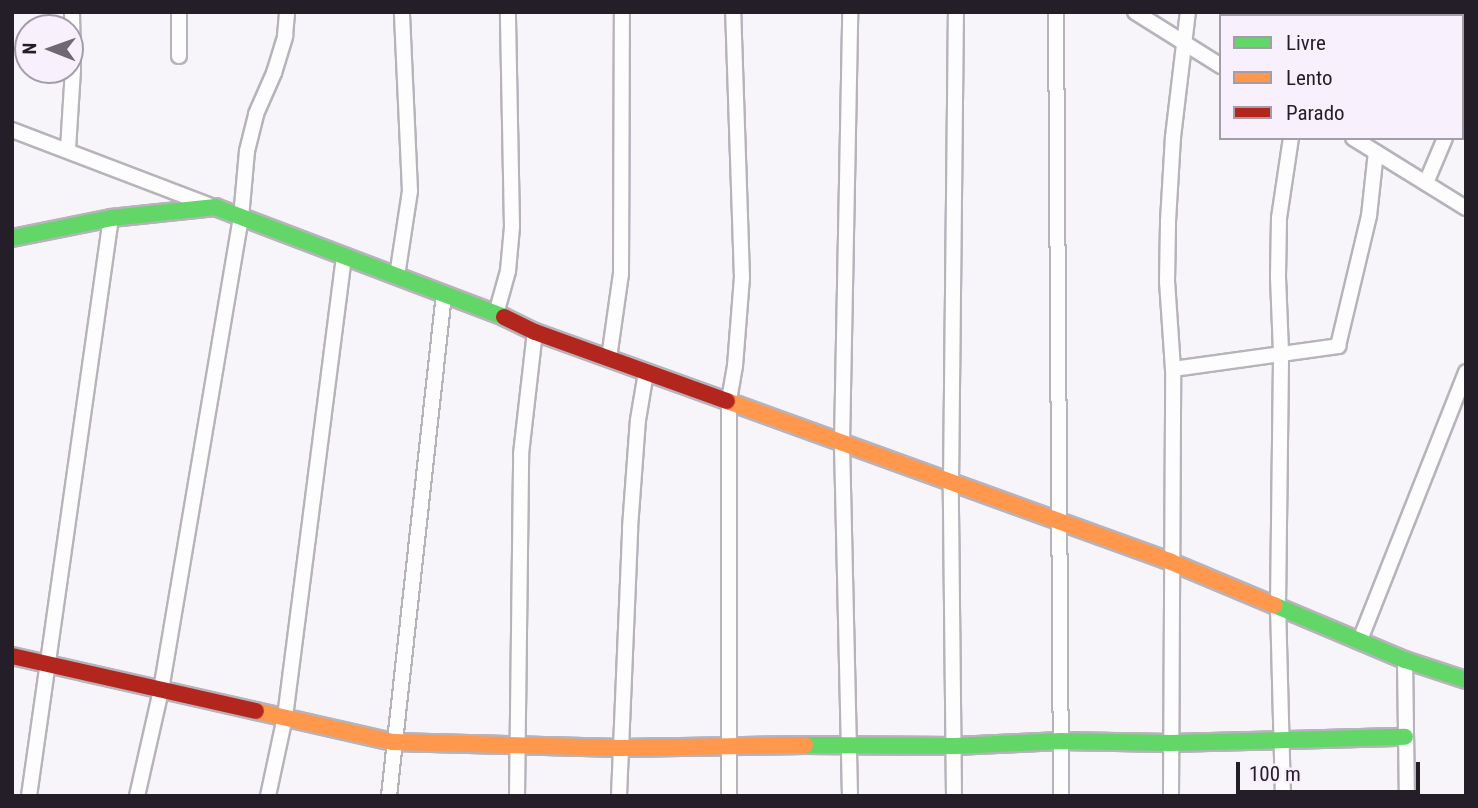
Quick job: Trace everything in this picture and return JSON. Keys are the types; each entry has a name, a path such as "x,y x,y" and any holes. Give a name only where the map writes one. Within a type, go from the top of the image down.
{"street":[{"path":"68,149 73,69 72,12"},
{"path":"179,12 179,56"},
{"path":"137,796 161,690 241,218 247,151 256,114 274,74 285,36 287,12"},
{"path":"397,276 410,191 402,12"},
{"path":"496,314 508,271 512,227 508,12"},
{"path":"609,358 621,274 622,12"},
{"path":"729,796 729,400 735,366 742,278 733,12"},
{"path":"850,12 842,443 850,796"},
{"path":"954,796 951,484 956,12"},
{"path":"1056,12 1061,796"},
{"path":"1135,12 1185,46 1219,65"},
{"path":"1171,796 1173,369 1167,293 1168,221 1173,137 1188,12"},
{"path":"12,130 68,149 535,331 1171,562 1405,660 1466,680"},
{"path":"1283,796 1278,606 1281,352 1279,218 1291,140"},
{"path":"1426,183 1444,140"},
{"path":"1173,369 1338,346 1369,216 1366,144"},
{"path":"1366,144 1466,208"},
{"path":"12,238 111,218 215,207"},
{"path":"29,796 50,664 111,218"},
{"path":"268,796 285,717 344,258"},
{"path":"389,796 444,294"},
{"path":"517,796 521,454 535,331"},
{"path":"619,796 630,528 638,420 646,372"},
{"path":"1360,640 1466,372"},
{"path":"12,656 393,742 519,747 620,748 728,744 850,747 1061,741 1170,743 1405,737"},
{"path":"1405,660 1407,796"}],"traffic: fast":[{"path":"12,238 111,218 215,207 504,317"},
{"path":"1274,605 1405,660 1466,680"},
{"path":"805,745 955,746 1061,741 1170,743 1405,737"}],"traffic: slow":[{"path":"727,401 1171,562 1274,605"},
{"path":"256,711 393,742 620,748 805,745"}],"traffic: jam":[{"path":"504,317 535,332 727,401"},
{"path":"12,656 256,711"}]}
